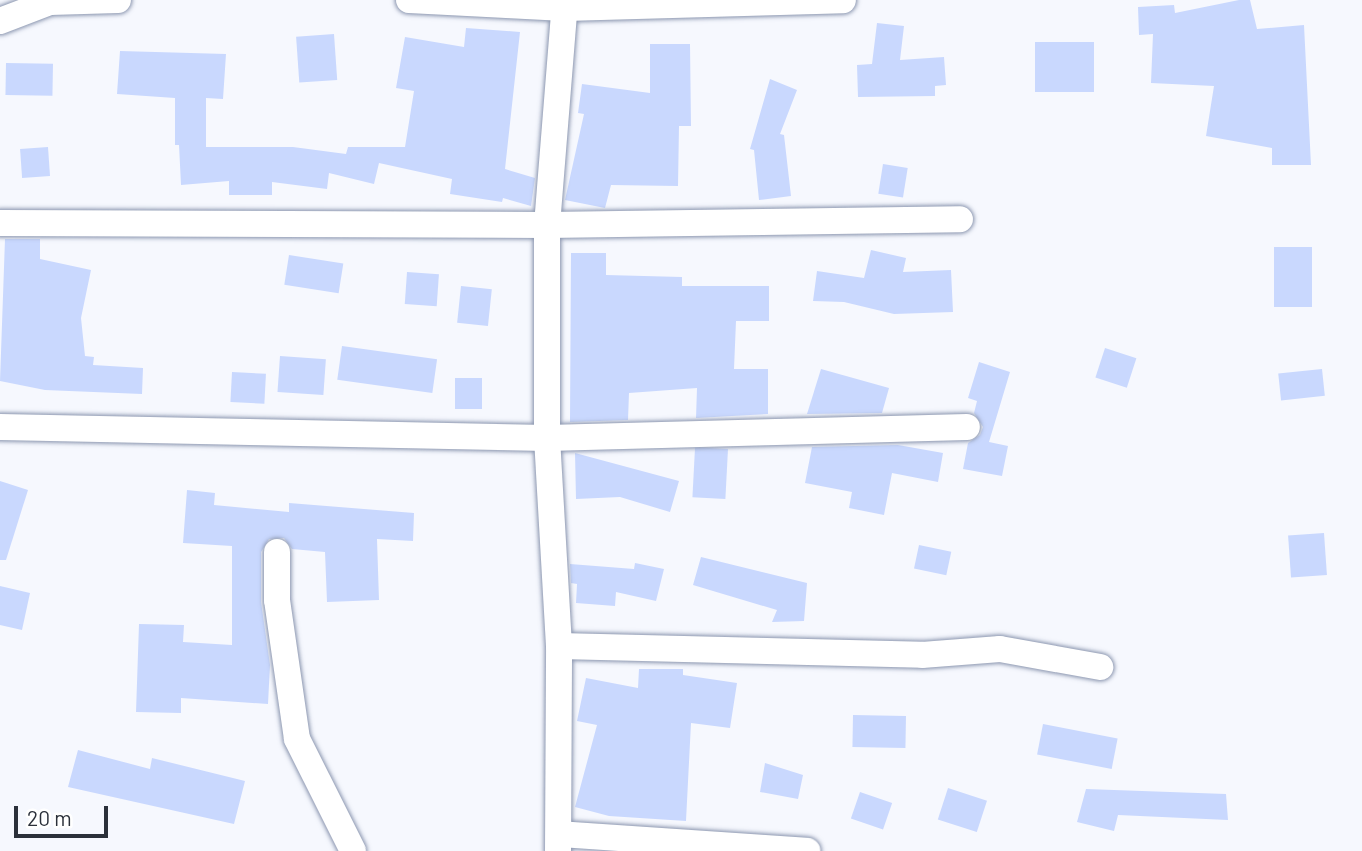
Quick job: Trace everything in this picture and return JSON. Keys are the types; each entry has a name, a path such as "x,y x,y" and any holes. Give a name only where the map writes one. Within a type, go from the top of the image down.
{"street":[{"path":"0,21 50,2 118,0"},
{"path":"409,0 565,4 843,0"},
{"path":"565,4 547,225 547,438 559,646 558,843 807,851"},
{"path":"0,223 547,225 960,219"},
{"path":"0,426 547,438 967,426"},
{"path":"277,552 277,600 297,739 353,851"},
{"path":"559,646 922,655 1000,649 1100,667"}],"building":[{"path":"1250,0 1257,29 1304,25 1311,165 1272,165 1272,148 1206,136 1214,86 1151,83 1153,34 1139,35 1138,7 1174,5 1175,13"},
{"path":"877,23 904,26 900,60 944,57 946,85 935,86 935,96 858,97 857,65 872,64"},
{"path":"466,28 520,32 505,169 535,178 531,206 503,198 502,202 450,194 452,179 379,163 374,184 329,173 327,189 272,182 272,195 229,195 229,181 181,185 179,145 175,145 175,98 117,94 120,51 226,54 223,99 206,98 206,147 293,147 346,154 348,147 405,147 414,91 396,88 405,37 464,47"},
{"path":"334,34 337,80 299,83 296,37"},
{"path":"1035,42 1094,42 1094,92 1035,92"},
{"path":"650,44 690,44 691,126 679,126 678,186 611,185 605,208 565,200 584,114 578,113 582,84 650,93"},
{"path":"6,63 53,64 52,96 5,95"},
{"path":"770,79 797,90 780,134 784,135 791,196 759,200 754,150 750,149"},
{"path":"48,147 50,176 22,178 20,149"},
{"path":"883,164 908,168 903,198 878,194"},
{"path":"5,239 40,239 40,259 91,270 81,318 85,356 94,357 93,365 143,368 142,394 45,390 0,381"},
{"path":"1274,247 1312,247 1312,307 1274,307"},
{"path":"871,250 906,258 903,272 951,270 953,312 894,314 844,302 813,301 817,271 864,278"},
{"path":"571,253 606,253 606,275 682,277 682,286 769,286 769,321 736,321 734,369 768,369 768,414 696,418 697,388 629,393 628,420 570,422"},
{"path":"289,255 343,264 339,293 284,285"},
{"path":"407,272 439,274 437,306 405,304"},
{"path":"461,286 492,289 488,326 457,323"},
{"path":"342,346 437,359 432,393 337,380"},
{"path":"1105,348 1136,358 1127,388 1095,377"},
{"path":"280,356 326,359 323,395 277,392"},
{"path":"979,362 1010,372 989,442 1008,446 1002,476 963,469 968,443 980,435 983,427 974,413 977,401 968,398"},
{"path":"821,369 889,388 882,413 807,414"},
{"path":"1322,369 1325,396 1281,400 1278,374"},
{"path":"232,372 266,374 264,404 230,402"},
{"path":"455,378 482,378 482,409 455,409"},
{"path":"898,445 943,453 938,482 892,473 884,515 849,508 852,492 805,483 812,447"},
{"path":"695,447 728,449 725,499 692,497"},
{"path":"575,453 679,481 670,512 620,497 576,499"},
{"path":"0,481 28,490 6,560 0,560"},
{"path":"187,490 215,493 214,505 289,512 289,503 414,513 413,541 377,539 379,600 327,602 325,552 292,549 284,538 269,539 261,552 261,602 270,665 268,704 181,698 181,713 136,712 139,624 184,625 183,642 232,645 232,546 183,543"},
{"path":"1324,533 1327,575 1291,577 1288,536"},
{"path":"919,545 951,552 946,575 914,568"},
{"path":"701,557 807,583 804,621 772,622 777,610 693,585"},
{"path":"635,563 664,569 656,601 616,592 615,606 576,603 577,584 571,583 570,564 634,569"},
{"path":"0,586 30,593 22,630 0,625"},
{"path":"639,669 683,669 683,675 737,683 730,728 691,723 686,821 609,816 575,807 597,725 577,721 586,678 638,688"},
{"path":"853,715 906,716 905,748 852,747"},
{"path":"1043,724 1118,739 1112,769 1037,754"},
{"path":"78,750 150,769 152,758 245,781 234,824 68,787"},
{"path":"765,763 803,775 798,799 760,792"},
{"path":"948,788 987,801 977,832 938,819"},
{"path":"1086,789 1226,794 1228,820 1118,815 1114,831 1077,822"},
{"path":"860,792 892,803 883,830 851,818"}]}
